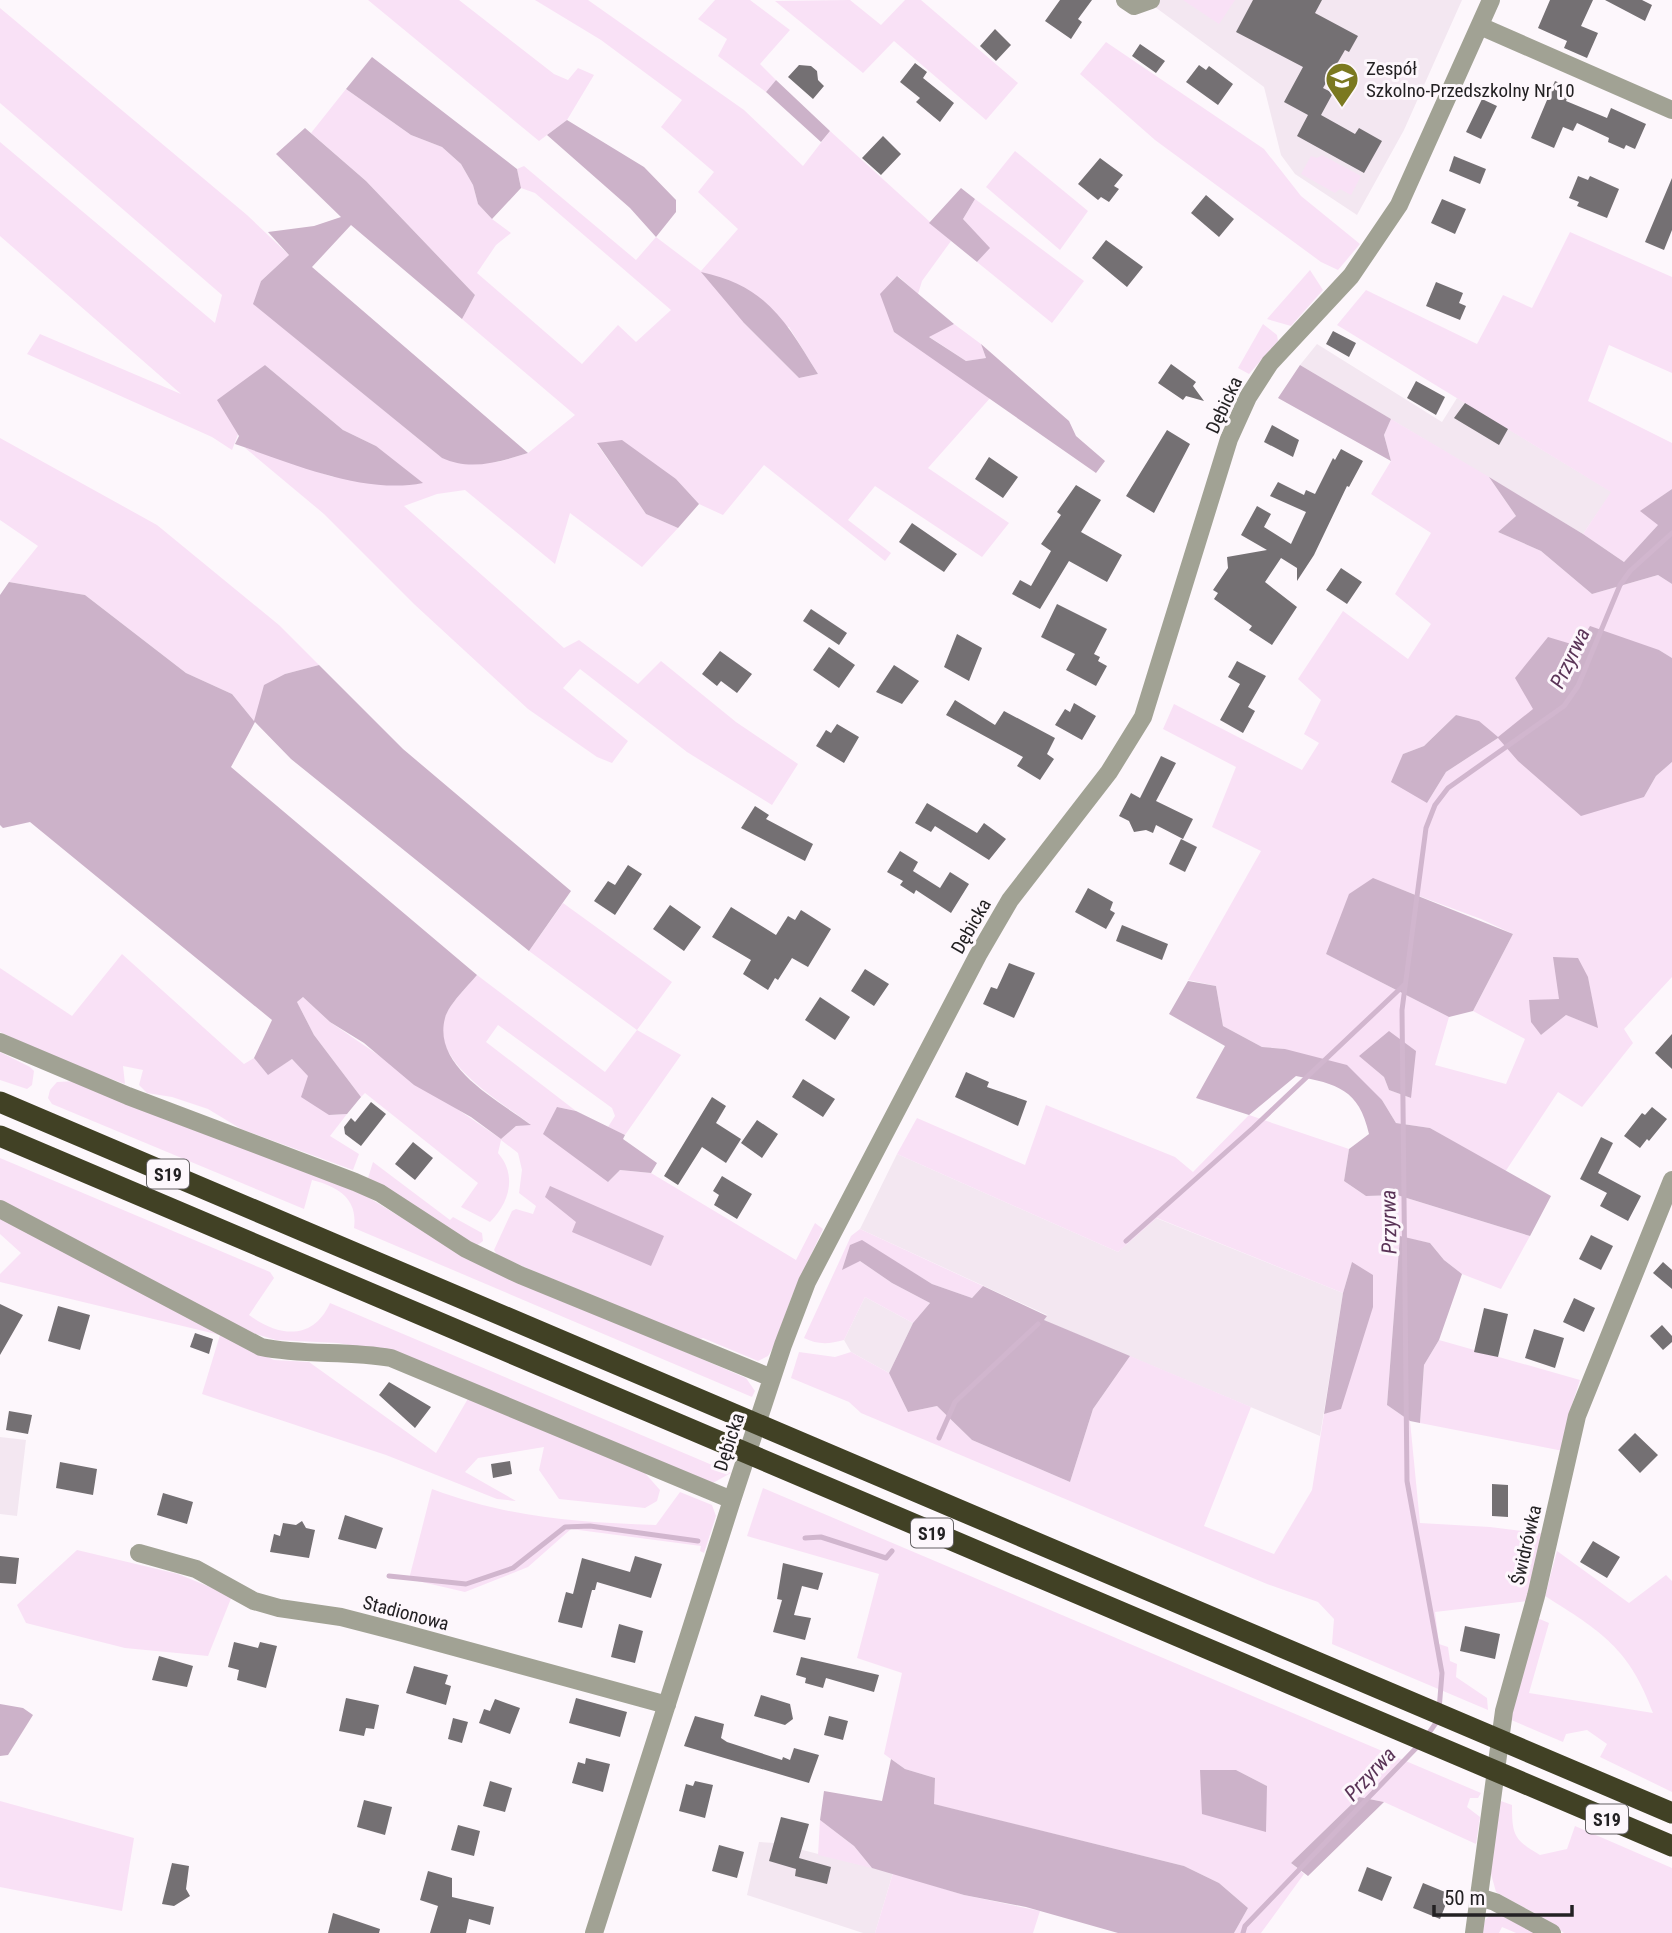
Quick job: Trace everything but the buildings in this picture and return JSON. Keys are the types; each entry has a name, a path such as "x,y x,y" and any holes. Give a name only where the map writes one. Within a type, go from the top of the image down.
{"highway":[{"name":"S19","path":"0,1102 1672,1814"},
{"name":"S19","path":"0,1136 1672,1846"}],"street":[{"path":"1125,0 1134,6 1151,0"},
{"name":"Dębicka","path":"594,1933 732,1500 807,1282 978,955 1010,900 1109,772 1143,717 1229,439 1248,397 1270,363 1350,275 1399,205 1479,26 1487,2"},
{"path":"1479,26 1672,110"},
{"path":"0,1042 116,1091 355,1182 380,1193 466,1249 545,1286 772,1378"},
{"name":"Świdrówka","path":"1474,1933 1504,1711 1536,1596 1577,1416 1672,1180"},
{"path":"0,1209 261,1346 294,1354 357,1352 391,1358 427,1370 732,1500"},
{"name":"Stadionowa","path":"139,1553 196,1569 254,1601 403,1633 667,1705"},
{"path":"1479,1897 1495,1902 1552,1933"}],"shaded area":[{"path":"368,0 459,0 554,74 568,80 578,68 594,75 567,120 539,141"},
{"path":"535,0 588,0 744,110 803,166 830,131 951,241 922,281 918,294 898,276 891,284 894,332 991,397 928,468 1009,523 982,557 875,486 848,520 891,553 885,561 764,465 723,515 699,504 676,479 597,444 646,514 678,528 642,567 570,513 555,564 465,490 437,494 404,506 564,648 579,640 638,684 661,661 736,722 798,764 772,805 687,752 580,669 563,688 628,741 612,763 597,757 528,709 414,604 324,514 244,447 333,477 376,446 343,430 265,365 232,450 212,437 27,354 40,334 181,394 0,236 0,142 215,323 222,295 0,103 0,8 247,215 289,255 261,281 254,304 442,458 498,462 528,453 575,415 462,319 475,295 366,181 311,133 346,89 411,135 442,147 461,164 473,185 478,204 511,233 496,245 477,273 582,364 618,325 636,342 671,310 535,193 521,188 517,169 524,166 636,260 656,237 701,271 738,229 698,192 714,172 661,127 682,100 601,40","holes":["744,323 789,327 818,374 799,378"]},
{"path":"715,0 750,0 790,30 760,64 776,80 766,92 718,56 727,39 698,19"},
{"path":"850,0 881,25 905,0 921,0 1018,83 986,120 894,41 863,73 775,1"},
{"name":"Zespół Szkolno-Przedszkolny Nr 10","path":"1159,0 1462,0 1404,130 1357,215 1295,174 1281,155 1264,87 1155,7"},
{"path":"1183,0 1235,0 1219,24"},
{"path":"1106,42 1264,149 1301,196 1360,244 1338,270 1321,262 1155,140 1080,74"},
{"path":"372,57 517,169 521,188 492,219 478,204 473,185 461,164 442,147 411,135 346,89"},
{"path":"776,80 830,131 821,142 766,92"},
{"path":"567,120 644,167 676,200 676,212 656,237 630,208 547,135"},
{"path":"305,128 366,181 475,295 462,319 351,225 312,267 528,453 474,465 442,458 253,304 261,281 289,255 268,232 314,226 341,217 276,154"},
{"path":"1015,151 1088,211 1060,250 986,187"},
{"path":"1322,155 1361,176 1351,195 1340,189 1335,193 1301,174 1311,156 1317,158"},
{"path":"961,188 975,199 963,219 990,248 977,262 929,223"},
{"path":"975,199 1084,281 1052,323 977,262 989,248 963,219"},
{"path":"1570,232 1672,277 1672,373 1609,345 1588,401 1672,443 1672,489 1641,511 1659,524 1624,562 1583,534 1611,492 1337,325 1366,290 1477,344 1503,295 1532,308"},
{"path":"1310,270 1323,290 1291,326 1267,319"},
{"path":"701,272 742,286 772,308 818,374 799,378 744,323"},
{"path":"897,276 954,324 929,337 966,361 986,358 981,344 1069,421 1076,436 1105,461 1096,473 894,332 880,294"},
{"path":"954,324 981,344 986,358 966,361 928,336"},
{"path":"1263,324 1277,335 1278,341 1249,374 1238,368"},
{"path":"1317,344 1442,422 1457,398 1612,492 1583,534 1300,365"},
{"path":"265,365 343,430 376,446 423,483 400,486 352,481 235,444 239,436 217,400"},
{"path":"1300,365 1391,419 1384,435 1391,461 1278,398"},
{"path":"1391,419 1489,477 1516,516 1498,532 1541,551 1592,594 1658,575 1672,584 1672,658 1659,650 1644,797 1656,776 1672,762 1672,977 1624,1029 1633,1043 1582,1107 1558,1092 1505,1172 1430,1128 1396,1123 1382,1100 1285,1049 1262,1047 1223,1026 1216,986 1188,980 1261,851 1212,827 1236,767 1163,729 1174,704 1302,770 1319,743 1304,734 1321,700 1298,679 1343,611 1408,659 1431,624 1395,594 1431,533 1371,494 1391,461 1384,435","holes":["1456,715 1498,738 1446,772 1427,803 1403,754 1424,746","1373,879 1481,919 1513,934 1473,1011 1525,1039 1506,1084 1435,1065 1449,1017 1326,954","1588,977 1597,1027 1566,1015 1541,1035 1529,1001 1559,999","1375,1044 1411,1098 1389,1090 1384,1077 1360,1056"]},
{"path":"0,438 157,525 279,625 319,665 285,674 254,721 232,694 186,673 85,595 9,582 38,546 0,520"},
{"path":"622,440 676,479 699,504 678,528 646,514 597,443"},
{"path":"1489,477 1624,562 1658,525 1640,511 1672,489 1672,584 1658,575 1592,594 1541,551 1498,532 1516,516"},
{"path":"9,582 85,595 186,673 232,694 254,721 264,685 285,674 319,665 403,749 571,891 529,951 291,759 255,722 231,767 477,975 454,1001 445,1018 444,1036 448,1052 471,1080 531,1125 516,1126 501,1139 471,1117 414,1085 364,1043 330,1022 303,997 297,1002 314,1035 361,1097 347,1114 329,1115 301,1097 308,1076 292,1059 268,1075 254,1058 272,1020 30,822 3,828 0,825 0,595"},
{"path":"1590,626 1659,650 1672,658 1672,762 1656,776 1644,797 1581,816 1518,761 1498,738 1446,772 1427,803 1391,782 1403,754 1424,746 1456,715 1479,721 1498,737 1533,709 1515,678 1548,637 1578,646"},
{"path":"1373,878 1513,934 1473,1011 1449,1017 1326,954 1349,894"},
{"path":"563,903 672,982 637,1030 529,951"},
{"path":"122,954 244,1064 254,1058 268,1074 292,1059 309,1076 329,1115 347,1114 330,1136 359,1154 353,1170 241,1129 208,1109 172,1097 147,1093 139,1085 143,1070 123,1066 125,1084 62,1061 0,1032 0,968 72,1016"},
{"path":"1553,957 1578,958 1588,977 1598,1028 1566,1015 1541,1035 1531,1022 1529,1000 1559,999"},
{"path":"477,975 605,1072 637,1030 681,1055 625,1135 608,1127 615,1116 612,1108 498,1025 486,1042 576,1111 557,1107 608,1182 620,1170 651,1173 796,1260 815,1223 823,1229 792,1296 774,1346 768,1356 758,1361 703,1338 694,1341 497,1255 494,1250 512,1211 516,1209 533,1214 536,1206 519,1193 522,1170 518,1153 501,1140 498,1153 508,1170 509,1188 502,1206 490,1222 461,1207 478,1183 365,1093 361,1097 314,1035 297,1002 303,997 330,1022 501,1139 516,1126 530,1124 469,1077 446,1047 442,1030 449,1009"},
{"path":"1188,981 1216,986 1223,1026 1262,1047 1285,1049 1347,1065 1382,1100 1396,1123 1430,1128 1551,1196 1530,1236 1397,1195 1366,1196 1344,1181 1349,1149 1369,1134 1359,1107 1344,1091 1334,1086 1296,1076 1249,1115 1196,1098 1225,1046 1169,1014"},
{"path":"1389,1031 1416,1051 1411,1098 1389,1090 1384,1077 1359,1056"},
{"path":"0,1052 34,1071 32,1085 27,1089 0,1080"},
{"path":"77,1081 361,1193 473,1261 746,1378 755,1391 752,1397 354,1228 350,1202 331,1186 312,1180 304,1209 52,1104 48,1098 50,1090 57,1082"},
{"path":"1046,1105 1175,1157 1193,1172 1249,1115 1349,1149 1344,1181 1366,1196 1397,1195 1530,1236 1501,1289 1462,1274 1444,1260 1430,1243 1400,1237 1387,1405 1410,1421 1420,1523 1490,1527 1546,1534 1528,1601 1435,1612 1439,1644 1448,1647 1450,1661 1457,1664 1456,1677 1487,1698 1488,1710 1332,1644 1334,1619 1318,1602 1267,1584 861,1413 849,1402 791,1378 799,1352 835,1357 851,1352 889,1373 908,1412 937,1406 972,1440 1070,1482 1093,1409 1130,1356 1251,1407 1204,1526 1274,1554 1312,1490 1324,1414 1341,1408 1352,1262 1343,1293 1157,1218 1118,1252 897,1154 917,1118 1025,1165"},
{"path":"557,1107 576,1111 625,1135 623,1139 657,1163 651,1173 620,1170 608,1182 543,1134"},
{"path":"897,1154 1118,1252 1156,1218 1343,1293 1320,1436 1043,1320 1047,1315 860,1229"},
{"path":"0,1158 270,1272 274,1278 249,1315 272,1328 294,1332 305,1329 323,1315 330,1303 731,1473 711,1484 387,1352 338,1343 276,1340 246,1331 0,1200"},
{"path":"373,1162 450,1220 453,1217 482,1233 483,1241 475,1247 368,1178"},
{"path":"550,1186 664,1236 651,1266 572,1232 576,1222 545,1197"},
{"path":"0,1218 220,1335 0,1282 0,1274 21,1253 0,1234"},
{"path":"860,1229 983,1286 972,1298 932,1284 862,1241 860,1261 892,1283 930,1303 913,1323 865,1297 844,1340 824,1343 804,1338 851,1236"},
{"path":"1400,1236 1430,1243 1444,1260 1462,1274 1439,1340 1424,1365 1420,1423 1410,1421 1387,1405"},
{"path":"862,1240 932,1284 972,1298 983,1286 1047,1316 1044,1320 1130,1356 1093,1409 1070,1482 972,1440 937,1406 908,1412 889,1373 913,1323 930,1303 892,1283 860,1261 842,1270 850,1245"},
{"path":"1352,1262 1373,1275 1373,1307 1341,1409 1324,1414 1343,1293"},
{"path":"865,1297 913,1323 889,1373 851,1352 844,1340"},
{"path":"220,1335 274,1360 309,1362 436,1453 469,1397 644,1472 660,1490 657,1501 645,1508 559,1499 539,1470 544,1447 478,1458 465,1472 516,1501 497,1499 386,1455 202,1394"},
{"path":"1439,1340 1580,1380 1569,1414 1563,1451 1420,1423 1424,1365"},
{"path":"0,1437 26,1440 17,1516 0,1514"},
{"path":"763,1488 1481,1793 1478,1798 1470,1798 1467,1807 1480,1817 1476,1844 1384,1802 1359,1797 1291,1863 1304,1874 1261,1933 1234,1933 1248,1908 1219,1883 1184,1866 933,1804 935,1778 905,1769 884,1754 902,1673 857,1658 879,1574 747,1536","holes":["1236,1770 1267,1786 1264,1825"]},
{"path":"432,1489 461,1499 542,1517 656,1525 680,1492 712,1505 716,1516 704,1553 700,1551 701,1546 571,1529 528,1567 465,1592 409,1579"},
{"path":"77,1550 178,1574 232,1596 208,1656 125,1648 26,1623 17,1605"},
{"path":"1557,1551 1629,1603 1666,1575 1672,1581 1672,1792 1600,1757 1607,1744 1587,1730 1566,1734 1563,1742 1509,1719 1535,1617 1549,1623 1529,1693 1653,1713 1634,1673 1611,1644 1582,1620 1545,1596"},
{"path":"0,1704 23,1708 33,1715 8,1755 0,1756"},
{"path":"891,1759 905,1769 935,1778 934,1804 1184,1866 1219,1883 1248,1908 1234,1933 1118,1933 1026,1907 964,1895 872,1868 854,1846 820,1820 824,1791 882,1801"},
{"path":"1200,1770 1236,1770 1267,1786 1266,1832 1202,1814"},
{"path":"1359,1797 1384,1802 1308,1876 1291,1863"},
{"path":"1498,1800 1512,1805 1516,1836 1540,1855 1567,1849 1575,1826 1672,1868 1672,1933 1564,1933 1549,1921 1496,1892 1488,1863"},
{"path":"0,1801 134,1838 122,1911 0,1887"},
{"path":"820,1820 854,1846 872,1868 818,1855"},
{"path":"759,1842 775,1843 893,1873 875,1933 863,1933 747,1895"},
{"path":"893,1873 964,1895 1040,1911 1033,1933 875,1933"},
{"path":"1492,1914 1504,1915 1538,1933 1516,1933 1502,1927 1499,1933 1482,1933 1485,1920"}],"waterway":[{"name":"Przyrwa","path":"1439,1710 1442,1673 1407,1481 1402,1010 1426,828 1435,805 1448,788 1564,706 1578,686 1620,585 1630,571 1672,533"},
{"path":"1126,1241 1253,1128 1404,985"},
{"path":"939,1438 955,1402 1038,1324"},
{"path":"389,1576 466,1584 513,1568 565,1527 590,1526 698,1541"},
{"path":"805,1538 821,1537 886,1558 892,1551"},
{"name":"Przyrwa","path":"1426,1737 1438,1720"},
{"name":"Przyrwa","path":"1243,1933 1245,1926 1420,1744"}],"place":[{"name":"Zespół Szkolno-Przedszkolny Nr 10","path":"1342,109"}]}
